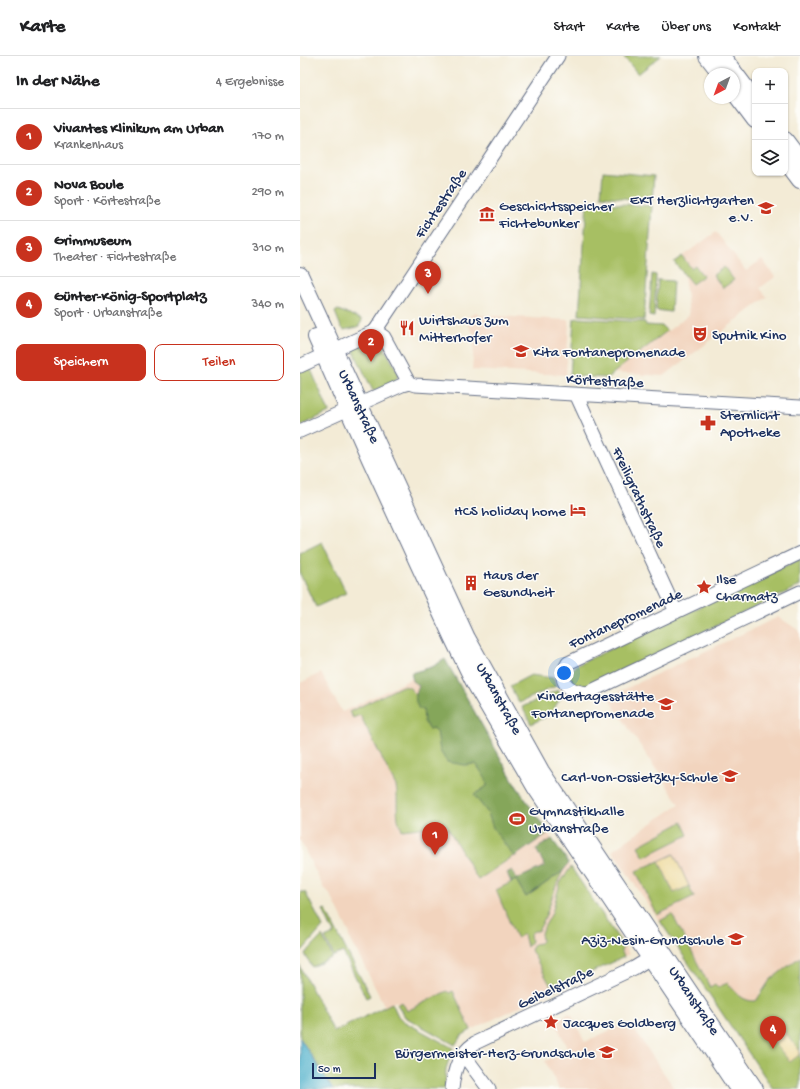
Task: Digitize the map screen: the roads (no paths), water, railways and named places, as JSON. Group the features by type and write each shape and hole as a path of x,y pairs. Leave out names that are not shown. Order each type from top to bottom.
{"main road":[{"path":"707,56 716,68"},
{"path":"722,56 752,96"},
{"path":"740,100 752,116"},
{"path":"788,144 800,160"},
{"path":"788,164 800,180"},
{"name":"Urbanstraße","path":"300,275 329,352 354,407 486,675 541,771 656,954 738,1089"},
{"name":"Urbanstraße","path":"300,301 329,352"},
{"name":"Urbanstraße","path":"656,954 755,1089"}],"street":[{"name":"Fichtestraße","path":"375,331 558,56"},
{"path":"300,366 375,331 384,337 409,383"},
{"name":"Körtestraße","path":"300,431 409,383 415,385 800,407"},
{"name":"Freiligrathstraße","path":"576,394 676,612"},
{"name":"Fontanepromenade","path":"800,553 568,663 565,669 564,679 566,684 574,692 587,693 800,592"},
{"name":"Geibelstraße","path":"463,1054 475,1043 634,968 656,954"},
{"path":"452,1089 454,1071 463,1054 489,1089"}],"water":[{"path":"300,1038 329,1083 333,1089 300,1089"}],"place":[{"name":"EKT Herzlichtgarten e.V.","path":"766,208"},
{"name":"Geschichtsspeicher Fichtebunker","path":"487,214"},
{"name":"Grimmuseum","path":"428,294"},
{"name":"Wirtshaus zum Mitterhofer","path":"407,328"},
{"name":"Sputnik Kino","path":"700,334"},
{"name":"Kita Fontanepromenade","path":"521,351"},
{"name":"Nova Boule","path":"371,362"},
{"name":"Sternlicht Apotheke","path":"708,423"},
{"name":"HCS holiday home","path":"578,510"},
{"name":"Haus der Gesundheit","path":"471,583"},
{"name":"Ilse Charmatz","path":"704,587"},
{"name":"Kindertagesstätte Fontanepromenade","path":"666,704"},
{"name":"Carl-von-Ossietzky-Schule","path":"730,776"},
{"name":"Gymnastikhalle Urbanstraße","path":"517,819"},
{"name":"Vivantes Klinikum am Urban","path":"435,855"},
{"name":"Aziz-Nesin-Grundschule","path":"736,939"},
{"name":"Jacques Goldberg","path":"551,1022"},
{"name":"Günter-König-Sportplatz","path":"773,1049"},
{"name":"Bürgermeister-Herz-Grundschule","path":"607,1052"}]}
